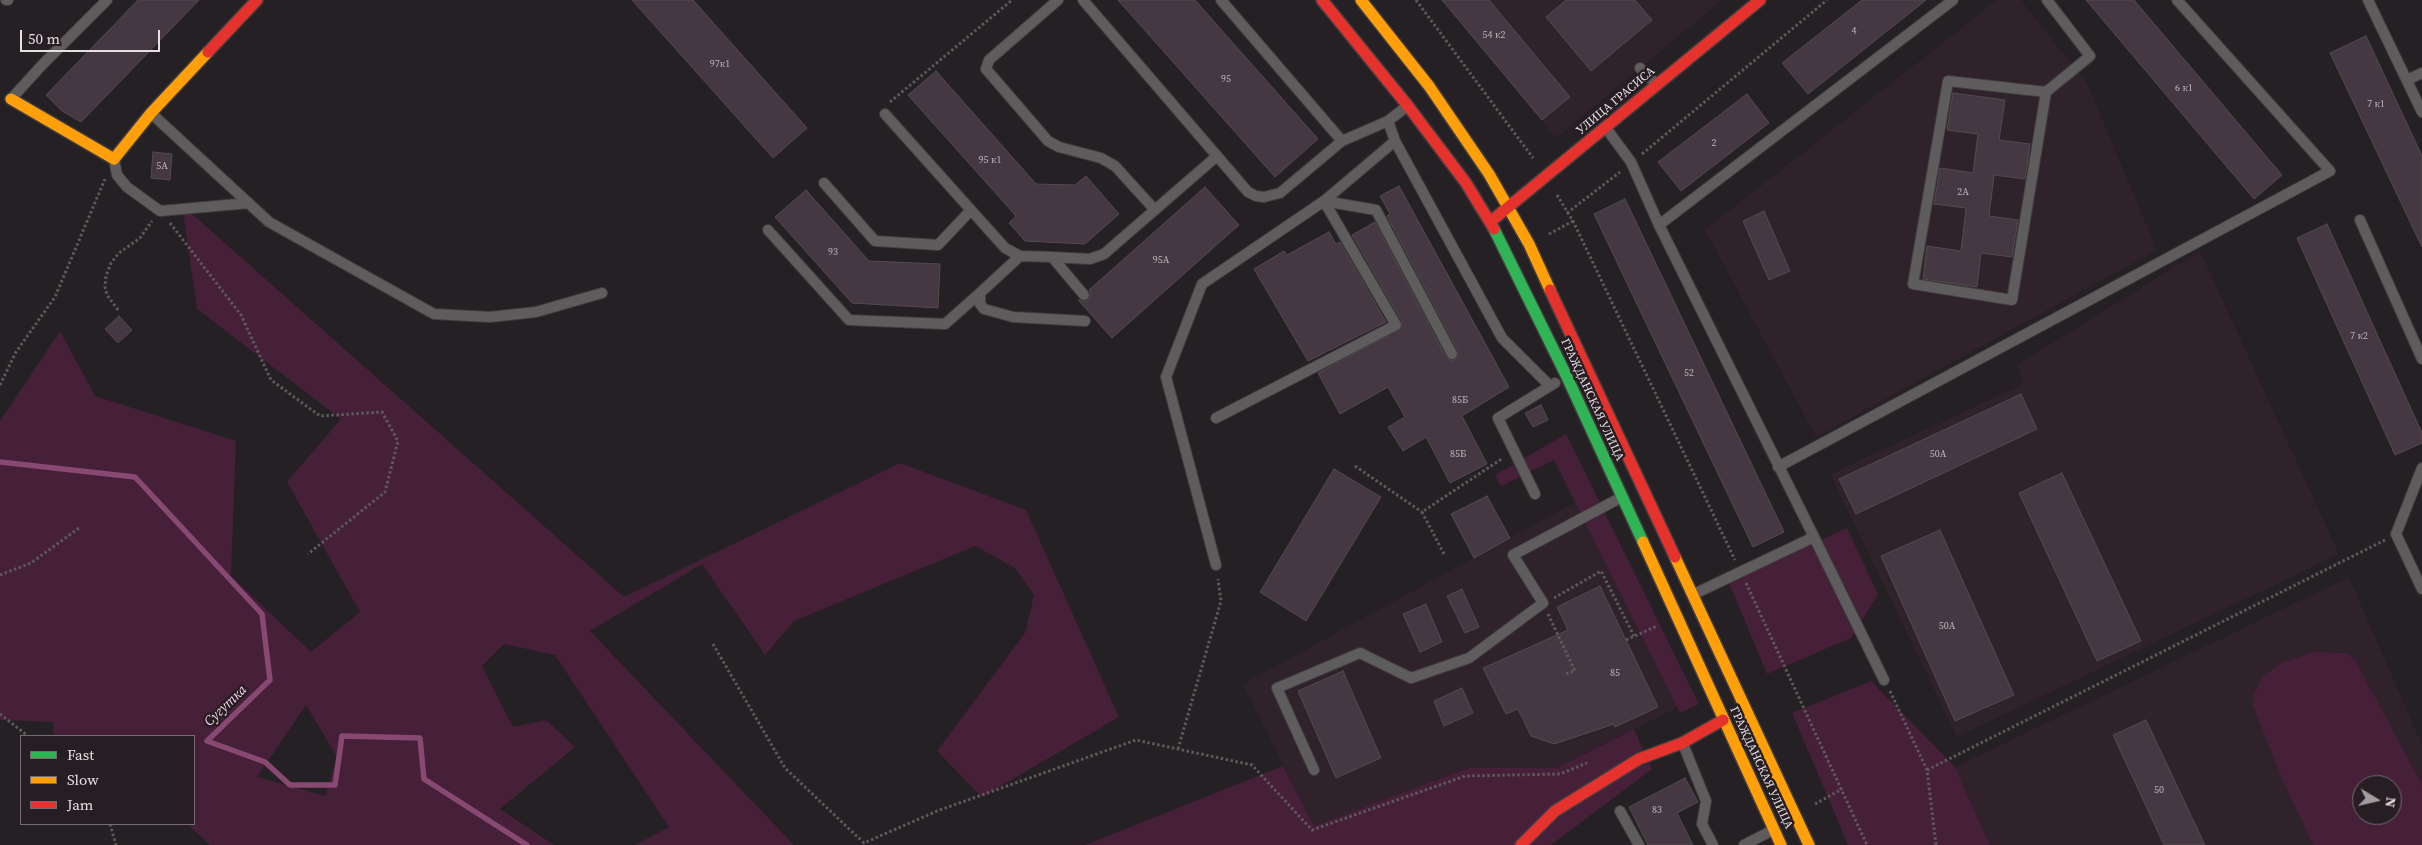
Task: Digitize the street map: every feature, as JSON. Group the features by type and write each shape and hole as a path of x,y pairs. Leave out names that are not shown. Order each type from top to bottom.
{"main road":[{"path":"11,99 114,159 151,113 257,0"},
{"name":"ГРАЖДАНСКАЯ УЛИЦА","path":"1322,0 1408,106 1466,183 1490,222 1567,377 1781,845"},
{"name":"ГРАЖДАНСКАЯ УЛИЦА","path":"1361,0 1429,86 1509,207 1540,269 1691,596 1809,845"},
{"name":"УЛИЦА ГРАСИСА","path":"1490,222 1758,1"},
{"path":"1521,845 1555,811 1639,759 1682,743 1724,720"}],"lane":[{"path":"11,99 42,64 107,0"},
{"path":"1058,0 989,60 986,69 1048,141 1059,147 1101,158 1116,166 1155,210"},
{"path":"1083,0 1248,192 1256,196 1273,196 1280,193 1342,141 1388,121 1408,106"},
{"path":"1221,0 1342,141"},
{"path":"1658,225 1953,0"},
{"path":"2046,92 1948,81 1913,284 2012,300 2046,92 2090,56 2047,0"},
{"path":"1778,467 2330,171 2177,0"},
{"path":"2368,0 2422,112"},
{"path":"1640,68 1657,85"},
{"path":"2408,80 2422,73"},
{"path":"151,113 269,222 434,314 490,317 536,312 602,294"},
{"path":"885,114 1005,248 1020,256 1090,259 1100,257 1217,156"},
{"path":"1388,121 1395,141 1502,338 1550,386"},
{"path":"1606,127 1631,162 1658,225 1884,680"},
{"path":"1216,565 1166,377 1202,284 1324,201 1395,141"},
{"path":"114,159 117,175 126,187 160,211 248,203"},
{"path":"824,183 875,241 938,245 971,210"},
{"path":"1324,201 1376,210 1452,354"},
{"path":"1216,418 1396,325 1324,201"},
{"path":"2360,220 2422,358"},
{"path":"768,230 849,320 944,324 1020,256"},
{"path":"1052,257 1084,295"},
{"path":"980,293 979,300 984,309 1001,315 1085,321"},
{"path":"1535,494 1498,418 1567,377"},
{"path":"2422,468 2396,534 2422,589"},
{"path":"1314,770 1277,688 1360,653 1411,678 1469,658 1543,604 1512,555 1621,498"},
{"path":"1691,596 1814,537"},
{"path":"1682,743 1706,801 1702,824 1714,845"},
{"path":"1620,811 1639,845"},
{"path":"1744,845 1774,829"}],"path":[{"path":"885,114 886,106 949,55 1012,0"},
{"path":"1416,0 1547,176 1567,213 1573,220 1867,845"},
{"path":"1567,213 1827,0"},
{"path":"0,385 16,352 55,296 70,256 114,159"},
{"path":"118,310 107,295 104,286 111,263 119,253 140,238 160,211 241,315 271,380 320,416 382,412 398,441 385,492 308,554"},
{"path":"1422,512 1514,451"},
{"path":"1355,466 1422,512 1444,554"},
{"path":"0,575 31,563 78,528"},
{"path":"1927,770 2396,534"},
{"path":"1178,749 1221,600 1216,565"},
{"path":"1565,674 1575,671 1543,604 1601,572 1634,636"},
{"path":"1626,640 1665,622"},
{"path":"712,644 785,768 863,844 901,827"},
{"path":"1884,680 1927,770 1936,845"},
{"path":"0,714 27,735"},
{"path":"1818,812 1814,803 1842,789"},
{"path":"110,825 116,845"}],"shaded area":[{"path":"1442,0 1722,0 1556,138"},
{"path":"1997,0 2021,0 2087,83 2157,250 1816,437 1705,230"},
{"path":"182,205 624,597 900,463 1026,510 1119,717 982,797 937,751 1025,633 1034,595 1015,568 975,546 794,621 765,655 702,564 590,631 794,845 635,845 669,827 555,655 504,644 482,666 513,727 546,720 575,747 500,809 554,845 210,845 188,825 195,825 195,735 54,735 53,722 0,720 0,421 60,331 95,396 236,441 231,576 311,652 360,612 287,482 341,419 197,309","holes":["306,705 337,757 325,796 257,777"]},
{"path":"2200,251 2339,554 1957,737 1830,474 2023,384 2017,365"},
{"path":"1566,434 1699,704 1680,713 1554,460 1501,486 1495,475"},
{"path":"1585,497 1686,703 1557,768 1468,768 1314,826 1243,684"},
{"path":"1847,528 1878,594 1851,638 1767,674 1729,583"},
{"path":"2349,577 2422,745 2422,845 1990,845 1955,767"},
{"path":"2314,652 2345,653 2355,660 2422,785 2422,845 2313,845 2282,779 2253,706 2254,693 2263,677 2281,663"},
{"path":"1871,681 1955,767 1990,845 1848,845 1792,713"},
{"path":"1634,729 1652,769 1551,845 1085,845 1283,766 1314,826 1468,768 1557,768"}],"building":[{"path":"138,0 199,0 81,122 62,111 46,95"},
{"path":"632,0 693,0 807,128 773,158"},
{"path":"1118,0 1195,0 1318,139 1275,177"},
{"path":"1442,0 1489,0 1570,97 1542,120"},
{"path":"1566,0 1635,0 1652,20 1591,71 1546,17"},
{"path":"1862,0 1926,0 1808,94 1782,63"},
{"path":"2086,0 2134,0 2282,175 2254,199"},
{"path":"2366,36 2422,156 2422,247 2330,53"},
{"path":"936,71 1036,184 1075,185 1086,176 1119,214 1085,244 1025,241 1009,223 1016,216 908,95"},
{"path":"1953,93 2005,100 1999,140 2030,144 2025,179 1994,175 1989,216 2018,220 2012,257 1981,253 1977,287 1923,279 1927,246 1961,251 1966,208 1934,204 1940,168 1973,173 1978,134 1947,130"},
{"path":"1747,94 1769,123 1681,191 1658,162"},
{"path":"153,152 172,154 170,180 151,178"},
{"path":"1399,186 1509,387 1462,416 1487,464 1450,483 1426,437 1403,451 1388,427 1405,417 1388,387 1340,414 1318,373 1402,328 1402,322 1352,235 1375,222 1446,357 1452,361 1458,357 1458,351 1387,216 1390,214 1380,196"},
{"path":"1205,187 1239,225 1112,338 1078,300 1085,302 1089,300 1091,294 1089,290"},
{"path":"806,190 869,261 940,264 938,308 852,303 775,217"},
{"path":"1625,199 1784,532 1753,547 1594,214"},
{"path":"1764,211 1790,271 1769,280 1743,221"},
{"path":"2327,224 2422,433 2422,443 2395,455 2297,238"},
{"path":"1329,232 1336,244 1340,242 1386,322 1308,361 1254,269 1284,251 1287,255"},
{"path":"119,316 132,330 118,343 105,329"},
{"path":"2021,394 2037,429 1856,514 1839,479"},
{"path":"1541,405 1548,420 1533,427 1525,413"},
{"path":"1334,469 1381,497 1306,621 1260,592"},
{"path":"2062,473 2141,641 2097,661 2019,493"},
{"path":"1487,496 1510,538 1474,558 1451,514"},
{"path":"1940,530 2014,695 1955,721 1881,556"},
{"path":"1600,586 1658,707 1615,727 1614,724 1554,744 1531,736 1518,709 1506,714 1483,668 1568,630 1557,607"},
{"path":"1462,589 1479,627 1465,633 1447,596"},
{"path":"1426,604 1442,642 1420,652 1403,614"},
{"path":"1343,671 1381,758 1336,778 1298,691"},
{"path":"1462,688 1473,713 1444,726 1434,701"},
{"path":"2146,720 2205,845 2164,845 2113,735"},
{"path":"1685,778 1698,802 1677,813 1693,845 1648,845 1629,807"}],"waterway":[{"name":"Сугутка","path":"0,462 135,477 262,614 270,680 207,741 265,762 290,785 335,785 342,736 420,738 424,779 527,845"}],"traffic: fast":[{"path":"1494,229 1567,377 1643,542"}],"traffic: slow":[{"path":"1361,0 1429,86 1489,174 1529,244 1550,290"},
{"path":"11,99 114,159 151,113 208,52"},
{"path":"1643,542 1781,845"},
{"path":"1675,557 1809,845"}],"traffic: jam":[{"path":"208,52 257,0"},
{"path":"1322,0 1408,106 1466,183 1494,229"},
{"path":"1495,218 1760,0"},
{"path":"1550,290 1675,557"},
{"path":"1521,845 1555,811 1639,759 1682,743 1723,720"}]}
